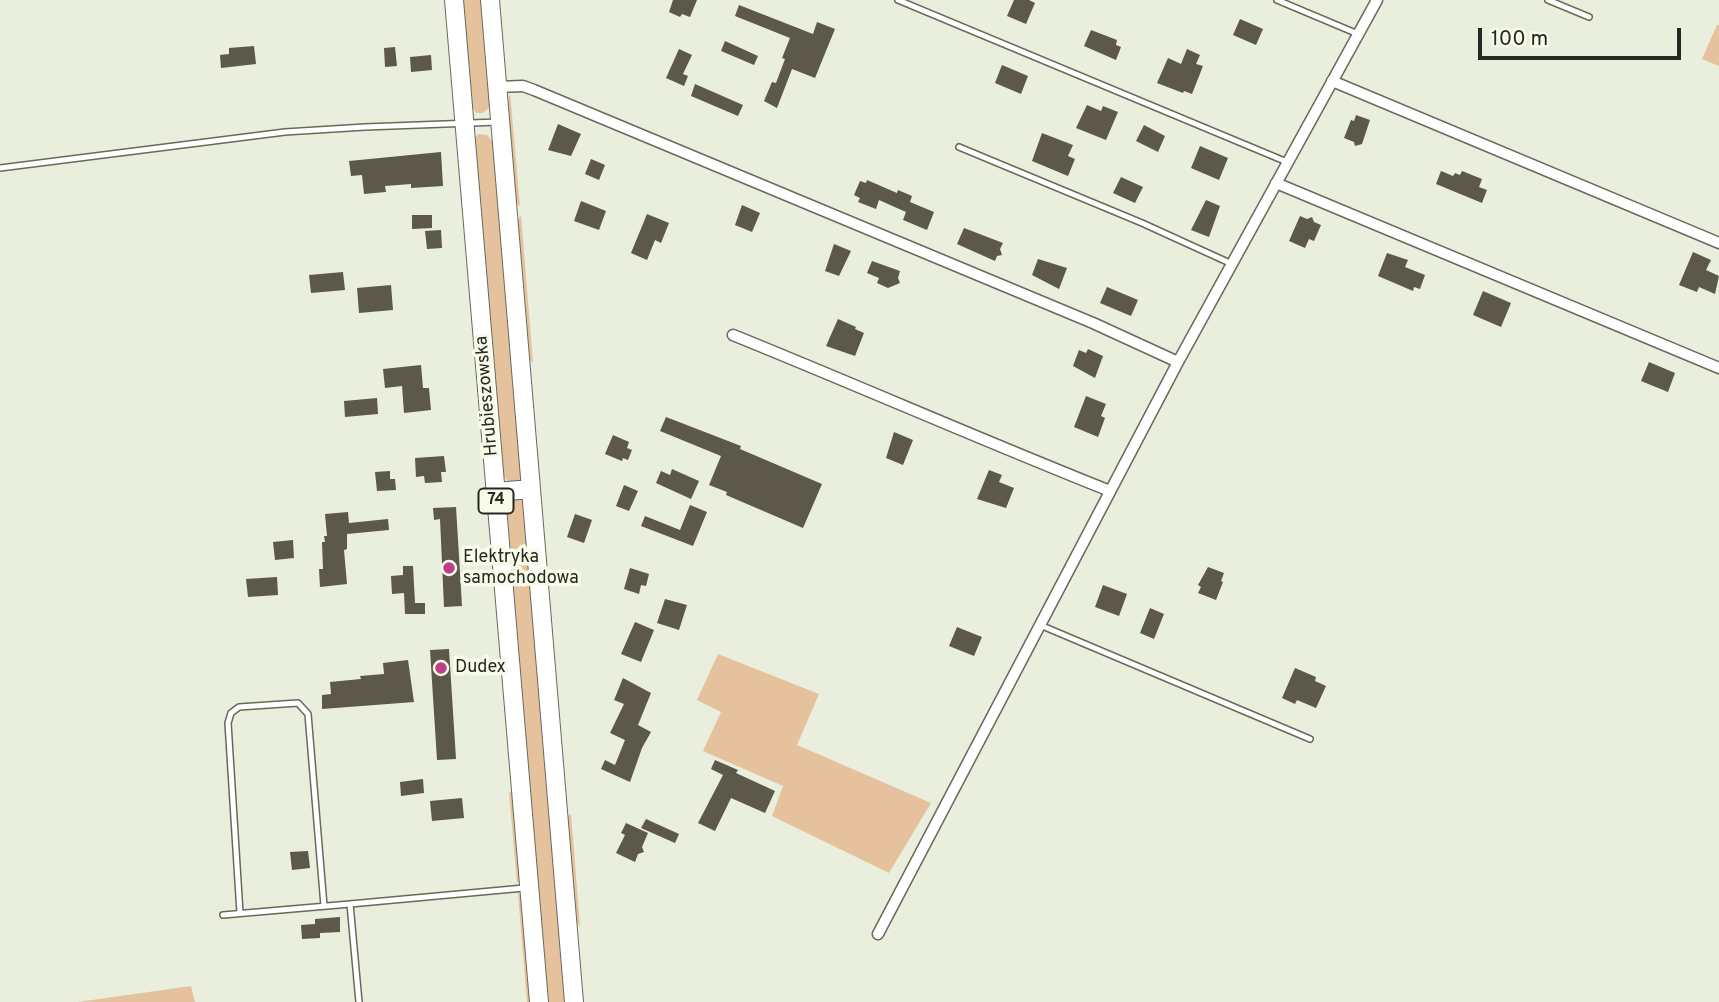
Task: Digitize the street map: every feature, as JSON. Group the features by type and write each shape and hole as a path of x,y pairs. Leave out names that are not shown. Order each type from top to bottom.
{"main road":[{"name":"Hrubieszowska","path":"454,0 539,1002"},
{"name":"Hrubieszowska","path":"490,0 574,1002"},
{"path":"496,492 531,489"}],"street":[{"path":"878,934 1178,362 1377,0"},
{"path":"1332,81 1719,243"},
{"path":"497,87 523,86 534,90 1093,323 1178,362"},
{"path":"1276,183 1719,368"},
{"path":"733,335 1110,491"}],"lane":[{"path":"898,0 1287,162"},
{"path":"1277,0 1358,34"},
{"path":"1548,0 1589,17"},
{"path":"0,167 285,132 500,122"},
{"path":"959,147 1142,223 1232,264"},
{"path":"1040,625 1310,739"},
{"path":"240,913 228,723 231,713 239,707 298,703 308,714 324,906"},
{"path":"223,915 529,887"},
{"path":"350,904 359,1002"}],"shaded area":[{"path":"463,0 483,0 492,105 483,113 476,113 473,108"},
{"path":"1719,25 1719,66 1702,59"},
{"path":"510,93 520,206 516,202 508,100"},
{"path":"478,134 487,135 493,142 522,481 516,484 508,481 503,472 475,138"},
{"path":"521,215 533,363 530,360 518,220"},
{"path":"513,498 522,499 525,503 568,1002 548,1002 507,508"},
{"path":"718,654 819,694 797,745 931,803 889,873 772,816 783,786 703,751 721,712 697,700"},
{"path":"509,792 515,794 522,878 517,883"},
{"path":"571,814 580,926 577,922 568,816"},
{"path":"518,893 523,896 532,1002 527,1002"},
{"path":"191,986 195,1002 78,1002"}],"building":[{"path":"673,0 697,0 690,17 682,14 680,17 669,12"},
{"path":"1014,0 1029,0 1035,3 1026,24 1007,16"},
{"path":"739,5 813,34 817,22 835,29 815,78 792,69 777,108 764,101 772,82 776,83 790,38 735,16"},
{"path":"1240,19 1263,29 1256,45 1233,35"},
{"path":"1091,30 1117,40 1116,45 1121,47 1116,60 1084,46"},
{"path":"725,41 758,56 754,65 721,51"},
{"path":"254,46 256,64 221,68 220,55 229,54 229,48"},
{"path":"395,47 397,66 385,67 384,48"},
{"path":"679,49 692,55 683,74 688,76 684,86 666,78"},
{"path":"1187,49 1200,55 1196,64 1203,66 1192,94 1157,83 1168,58 1181,64"},
{"path":"431,55 432,70 411,72 410,57"},
{"path":"1002,65 1028,76 1021,94 995,83"},
{"path":"695,84 743,105 738,116 691,96"},
{"path":"1087,105 1101,111 1103,106 1118,112 1106,140 1076,128"},
{"path":"1356,115 1370,120 1362,144 1355,146 1354,142 1344,138 1351,120 1354,121"},
{"path":"558,124 581,134 571,156 548,150"},
{"path":"1144,125 1165,136 1158,152 1136,141"},
{"path":"1042,133 1073,145 1068,156 1075,159 1068,176 1032,161"},
{"path":"1200,146 1228,158 1219,180 1191,168"},
{"path":"441,152 443,186 385,186 386,192 364,194 362,175 351,176 349,161"},
{"path":"591,159 605,165 599,180 585,174"},
{"path":"1441,171 1453,176 1455,173 1460,175 1462,171 1482,179 1479,187 1487,190 1482,203 1436,184"},
{"path":"1121,177 1143,187 1135,203 1113,193"},
{"path":"867,180 897,193 898,190 912,196 910,202 934,212 927,230 903,220 906,212 879,200 876,209 858,202 860,198 854,195 860,181 866,183"},
{"path":"1206,200 1220,206 1209,237 1191,230"},
{"path":"581,201 606,211 599,230 574,221"},
{"path":"742,205 760,213 752,232 735,225"},
{"path":"647,214 669,223 661,243 655,240 647,260 631,253"},
{"path":"412,215 432,215 432,228 412,229"},
{"path":"1300,216 1307,219 1312,217 1314,222 1321,225 1314,241 1309,239 1305,248 1289,241"},
{"path":"964,228 1003,243 1000,249 1002,255 997,256 995,261 957,244"},
{"path":"441,230 442,248 427,249 425,231"},
{"path":"834,244 851,251 839,276 825,271"},
{"path":"1693,252 1711,260 1706,270 1719,276 1715,294 1699,287 1697,292 1679,285"},
{"path":"1387,253 1408,260 1405,267 1425,275 1420,289 1414,287 1413,291 1378,276"},
{"path":"1038,259 1067,268 1059,289 1032,275"},
{"path":"872,261 900,271 900,283 888,288 877,283 879,278 867,273"},
{"path":"343,272 345,290 311,293 309,275"},
{"path":"391,285 393,310 359,313 357,288"},
{"path":"1107,287 1138,300 1131,316 1100,303"},
{"path":"1483,291 1511,303 1501,327 1473,315"},
{"path":"838,319 864,333 855,356 826,346"},
{"path":"1088,349 1103,356 1095,378 1073,366 1079,350 1086,353"},
{"path":"1649,362 1675,373 1668,392 1641,381"},
{"path":"421,365 423,388 429,388 431,410 404,413 402,386 385,388 383,369"},
{"path":"1086,396 1106,404 1101,416 1105,418 1098,437 1074,427"},
{"path":"377,398 378,414 345,417 344,401"},
{"path":"666,417 741,446 740,449 822,484 803,528 709,485 721,456 660,431"},
{"path":"894,432 913,440 903,465 886,458"},
{"path":"613,435 629,442 627,448 632,450 628,460 623,458 622,461 605,454"},
{"path":"444,456 446,472 441,472 442,482 425,483 424,476 416,477 415,458"},
{"path":"672,469 699,481 691,499 656,483 661,471 670,475"},
{"path":"989,470 1002,475 999,482 1014,488 1006,508 977,499"},
{"path":"390,471 390,479 395,479 396,490 377,491 375,472"},
{"path":"624,485 638,491 629,511 616,506"},
{"path":"690,505 707,512 693,546 641,526 645,516 680,530"},
{"path":"456,507 462,606 444,607 440,519 434,520 433,508"},
{"path":"348,512 349,523 388,519 389,530 347,534 347,549 344,550 347,584 320,587 319,569 323,569 322,542 325,542 324,536 327,536 325,514"},
{"path":"575,514 592,520 584,543 567,537"},
{"path":"293,540 294,558 275,560 273,542"},
{"path":"403,566 413,566 415,603 425,603 425,614 405,614 404,593 392,594 391,576 403,575"},
{"path":"1208,567 1224,573 1216,600 1198,593 1201,587 1198,585"},
{"path":"630,568 649,574 646,586 641,585 639,594 624,589"},
{"path":"277,577 278,595 248,597 246,579"},
{"path":"1103,585 1127,594 1119,616 1095,607"},
{"path":"665,599 687,605 679,630 657,623"},
{"path":"1150,608 1164,614 1154,639 1140,633"},
{"path":"635,622 654,630 641,662 621,654"},
{"path":"957,627 982,637 974,656 949,646"},
{"path":"449,649 456,759 437,760 430,650"},
{"path":"408,660 414,702 322,709 322,695 331,694 330,682 384,674 383,663"},
{"path":"1295,668 1316,677 1315,681 1326,686 1316,708 1297,700 1295,704 1282,698"},
{"path":"623,678 651,693 638,725 651,732 642,748 630,782 601,769 605,760 615,765 625,740 610,733 624,704 614,700"},
{"path":"715,760 775,791 765,813 731,798 715,831 698,823 723,775 711,769"},
{"path":"423,779 424,793 401,796 400,782"},
{"path":"462,798 464,818 432,821 430,801"},
{"path":"646,819 679,834 675,843 641,828"},
{"path":"626,823 648,833 642,847 644,852 638,854 635,862 616,853 625,835 621,833"},
{"path":"308,851 310,868 292,870 290,852"},
{"path":"340,917 340,932 320,933 320,938 302,939 301,925 315,924 315,919"}],"place":[{"name":"Elektryka samochodowa","path":"449,568"},
{"name":"Dudex","path":"441,668"}]}
